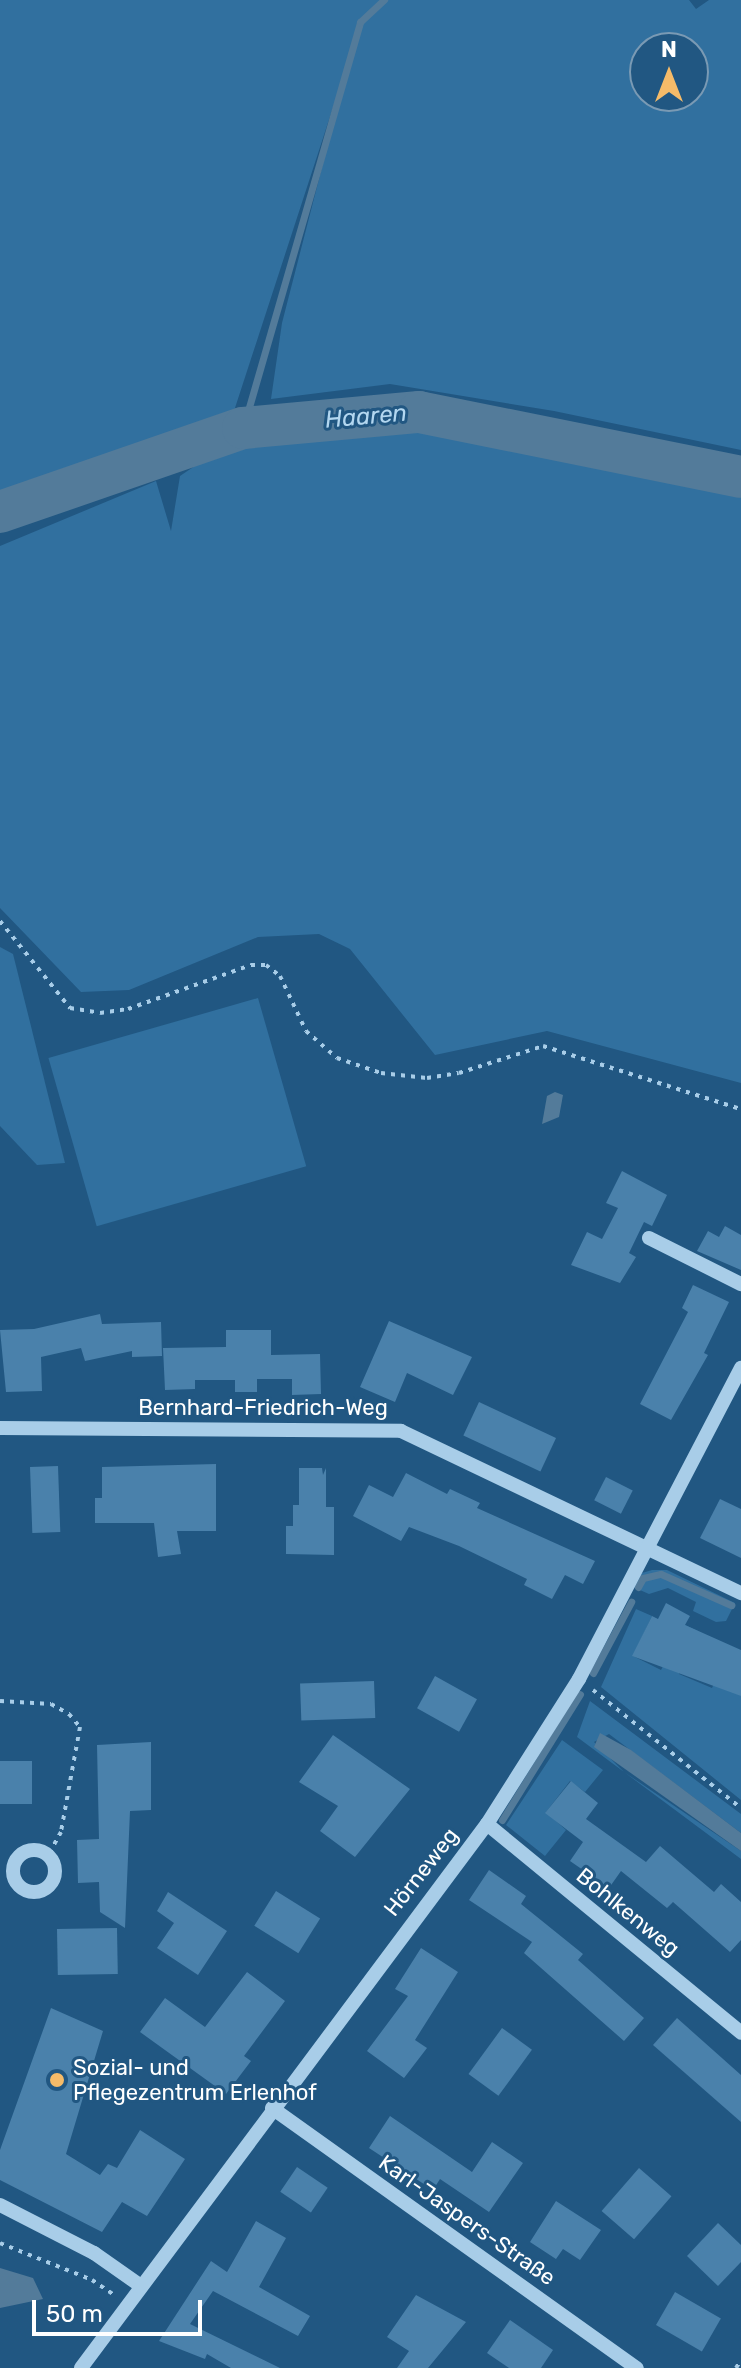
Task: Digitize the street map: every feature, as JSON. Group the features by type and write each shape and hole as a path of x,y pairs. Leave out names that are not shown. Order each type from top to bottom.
{"street":[{"path":"649,1238 741,1284"},
{"name":"Hörneweg","path":"81,2368 272,2108 487,1824 579,1679 643,1548 741,1368"},
{"name":"Bernhard-Friedrich-Weg","path":"0,1428 401,1431 741,1593"},
{"name":"Bohlkenweg","path":"487,1824 741,2033"},
{"path":"34,1850 48,1855 55,1875 48,1888 27,1891 7,1879 22,1854 34,1850"},
{"name":"Karl-Jaspers-Straße","path":"272,2108 637,2368"},
{"path":"0,2205 94,2253 141,2286"}],"path":[{"path":"0,921 70,1008 100,1013 128,1009 251,965 266,965 280,976 306,1031 337,1058 381,1073 427,1078 459,1073 543,1046 741,1109"},
{"path":"579,1679 741,1808"},
{"path":"0,1701 51,1704 64,1709 80,1727 61,1832 48,1855"},
{"path":"0,2243 92,2280 127,2305"},
{"path":"736,2368 741,2360"}],"shaded area":[{"path":"0,0 689,0 696,9 709,0 741,0 741,450 554,411 390,384 271,399 282,323 354,43 234,411 0,498"},
{"path":"350,429 435,433 571,453 741,490 741,1083 547,1031 435,1055 350,949 319,934 258,937 129,990 81,992 0,908 0,546 156,481 171,531 180,476 217,451"},
{"path":"0,947 13,954 65,1163 37,1165 0,1126"},
{"path":"258,998 306,1166 97,1226 48,1058"},
{"path":"555,1092 563,1095 559,1117 542,1124 547,1096"},
{"path":"667,1570 735,1603 726,1621 716,1622 693,1611 696,1602 668,1588 649,1594 633,1587 642,1573"},
{"path":"636,1609 652,1616 633,1656 661,1670 685,1625 698,1631 679,1674 712,1688 729,1650 741,1696 741,1800 601,1687"},
{"path":"590,1701 741,1814 741,1833 609,1734 594,1742 624,1772 577,1737"},
{"path":"600,1733 631,1750 741,1833 741,1851 594,1747"},
{"path":"562,1740 603,1770 585,1792 570,1781 546,1812 566,1830 545,1856 506,1825"},
{"path":"625,1772 741,1851 741,1859"},
{"path":"0,2268 33,2278 43,2299 0,2308"}],"building":[{"path":"622,1171 667,1195 652,1226 644,1222 629,1253 636,1257 620,1283 571,1265 587,1232 602,1239 618,1208 606,1203"},
{"path":"725,1226 741,1235 741,1270 697,1251 708,1231 719,1237"},
{"path":"693,1285 729,1302 704,1353 708,1355 671,1420 640,1404 688,1312 682,1308"},
{"path":"100,1314 102,1324 161,1322 162,1356 132,1357 132,1351 85,1361 81,1348 41,1357 42,1391 6,1392 0,1330 34,1329"},
{"path":"389,1321 472,1357 453,1395 407,1373 395,1402 360,1387"},
{"path":"226,1330 271,1330 271,1355 320,1354 321,1394 292,1395 292,1379 257,1379 257,1392 235,1392 235,1380 195,1380 195,1389 165,1390 163,1348 226,1347"},
{"path":"479,1402 556,1438 540,1471 463,1436"},
{"path":"216,1464 216,1531 177,1531 181,1554 158,1557 154,1523 95,1523 95,1498 102,1498 102,1467"},
{"path":"58,1466 60,1532 32,1533 30,1467"},
{"path":"299,1468 322,1468 323,1475 326,1468 326,1507 334,1507 334,1555 286,1554 286,1526 293,1526 293,1505 299,1505"},
{"path":"406,1473 447,1494 450,1489 480,1503 477,1508 595,1561 583,1584 565,1575 552,1599 524,1585 527,1579 459,1546 409,1527 401,1541 353,1516 369,1485 393,1497"},
{"path":"606,1477 633,1491 621,1514 594,1500"},
{"path":"720,1499 741,1509 741,1558 700,1538"},
{"path":"666,1603 690,1616 685,1625 741,1650 741,1696 632,1656 652,1616 658,1619"},
{"path":"435,1676 477,1699 459,1732 417,1708"},
{"path":"374,1681 375,1718 301,1721 300,1684"},
{"path":"333,1735 410,1789 355,1857 320,1831 338,1806 299,1782"},
{"path":"151,1742 151,1810 130,1811 125,1928 100,1912 99,1882 78,1883 77,1840 99,1839 97,1745"},
{"path":"0,1761 32,1761 32,1804 0,1804"},
{"path":"571,1781 598,1803 586,1819 646,1862 660,1846 714,1892 721,1884 741,1902 741,1940 730,1952 673,1902 667,1908 621,1871 609,1888 570,1861 583,1842 545,1813"},
{"path":"489,1870 526,1896 521,1904 583,1954 578,1960 644,2018 624,2041 524,1953 532,1942 469,1900"},
{"path":"276,1891 320,1919 298,1953 254,1926"},
{"path":"168,1892 227,1931 198,1975 157,1948 174,1923 157,1911"},
{"path":"117,1928 118,1974 58,1975 57,1929"},
{"path":"421,1948 458,1972 415,2040 427,2048 404,2078 367,2051 408,1996 395,1989"},
{"path":"247,1972 285,2001 244,2056 251,2061 226,2094 140,2032 165,1998 205,2027"},
{"name":"Sozial- und Pflegezentrum Erlenhof","path":"51,2008 103,2031 66,2154 100,2175 108,2164 117,2168 140,2130 185,2159 147,2216 122,2202 102,2232 0,2180 0,2150"},
{"path":"677,2018 741,2075 741,2122 653,2045"},
{"path":"502,2028 532,2050 498,2096 468,2074"},
{"path":"390,2116 472,2172 492,2142 523,2163 489,2212 440,2179 433,2190 369,2148"},
{"path":"297,2167 328,2188 311,2213 280,2192"},
{"path":"639,2168 671,2196 634,2239 602,2211"},
{"path":"556,2201 601,2230 580,2260 563,2249 556,2259 530,2242"},
{"path":"256,2221 286,2238 259,2287 310,2316 298,2336 213,2291 190,2324 280,2368 231,2368 207,2354 205,2359 159,2341 211,2261 227,2272"},
{"path":"718,2223 741,2245 741,2262 718,2286 687,2256"},
{"path":"675,2292 721,2318 702,2351 656,2325"},
{"path":"416,2295 466,2322 428,2368 397,2368 409,2351 387,2337"},
{"path":"510,2320 553,2350 541,2368 509,2368 487,2353"}],"waterway":[{"path":"243,428 360,22 384,0"},
{"name":"Haaren","path":"0,512 243,428 419,412 741,477"},
{"path":"638,1587 643,1578 661,1574 731,1605"},
{"path":"593,1673 631,1602"},
{"path":"502,1820 580,1694"}],"place":[{"name":"Sozial- und Pflegezentrum Erlenhof","path":"57,2080"}]}
